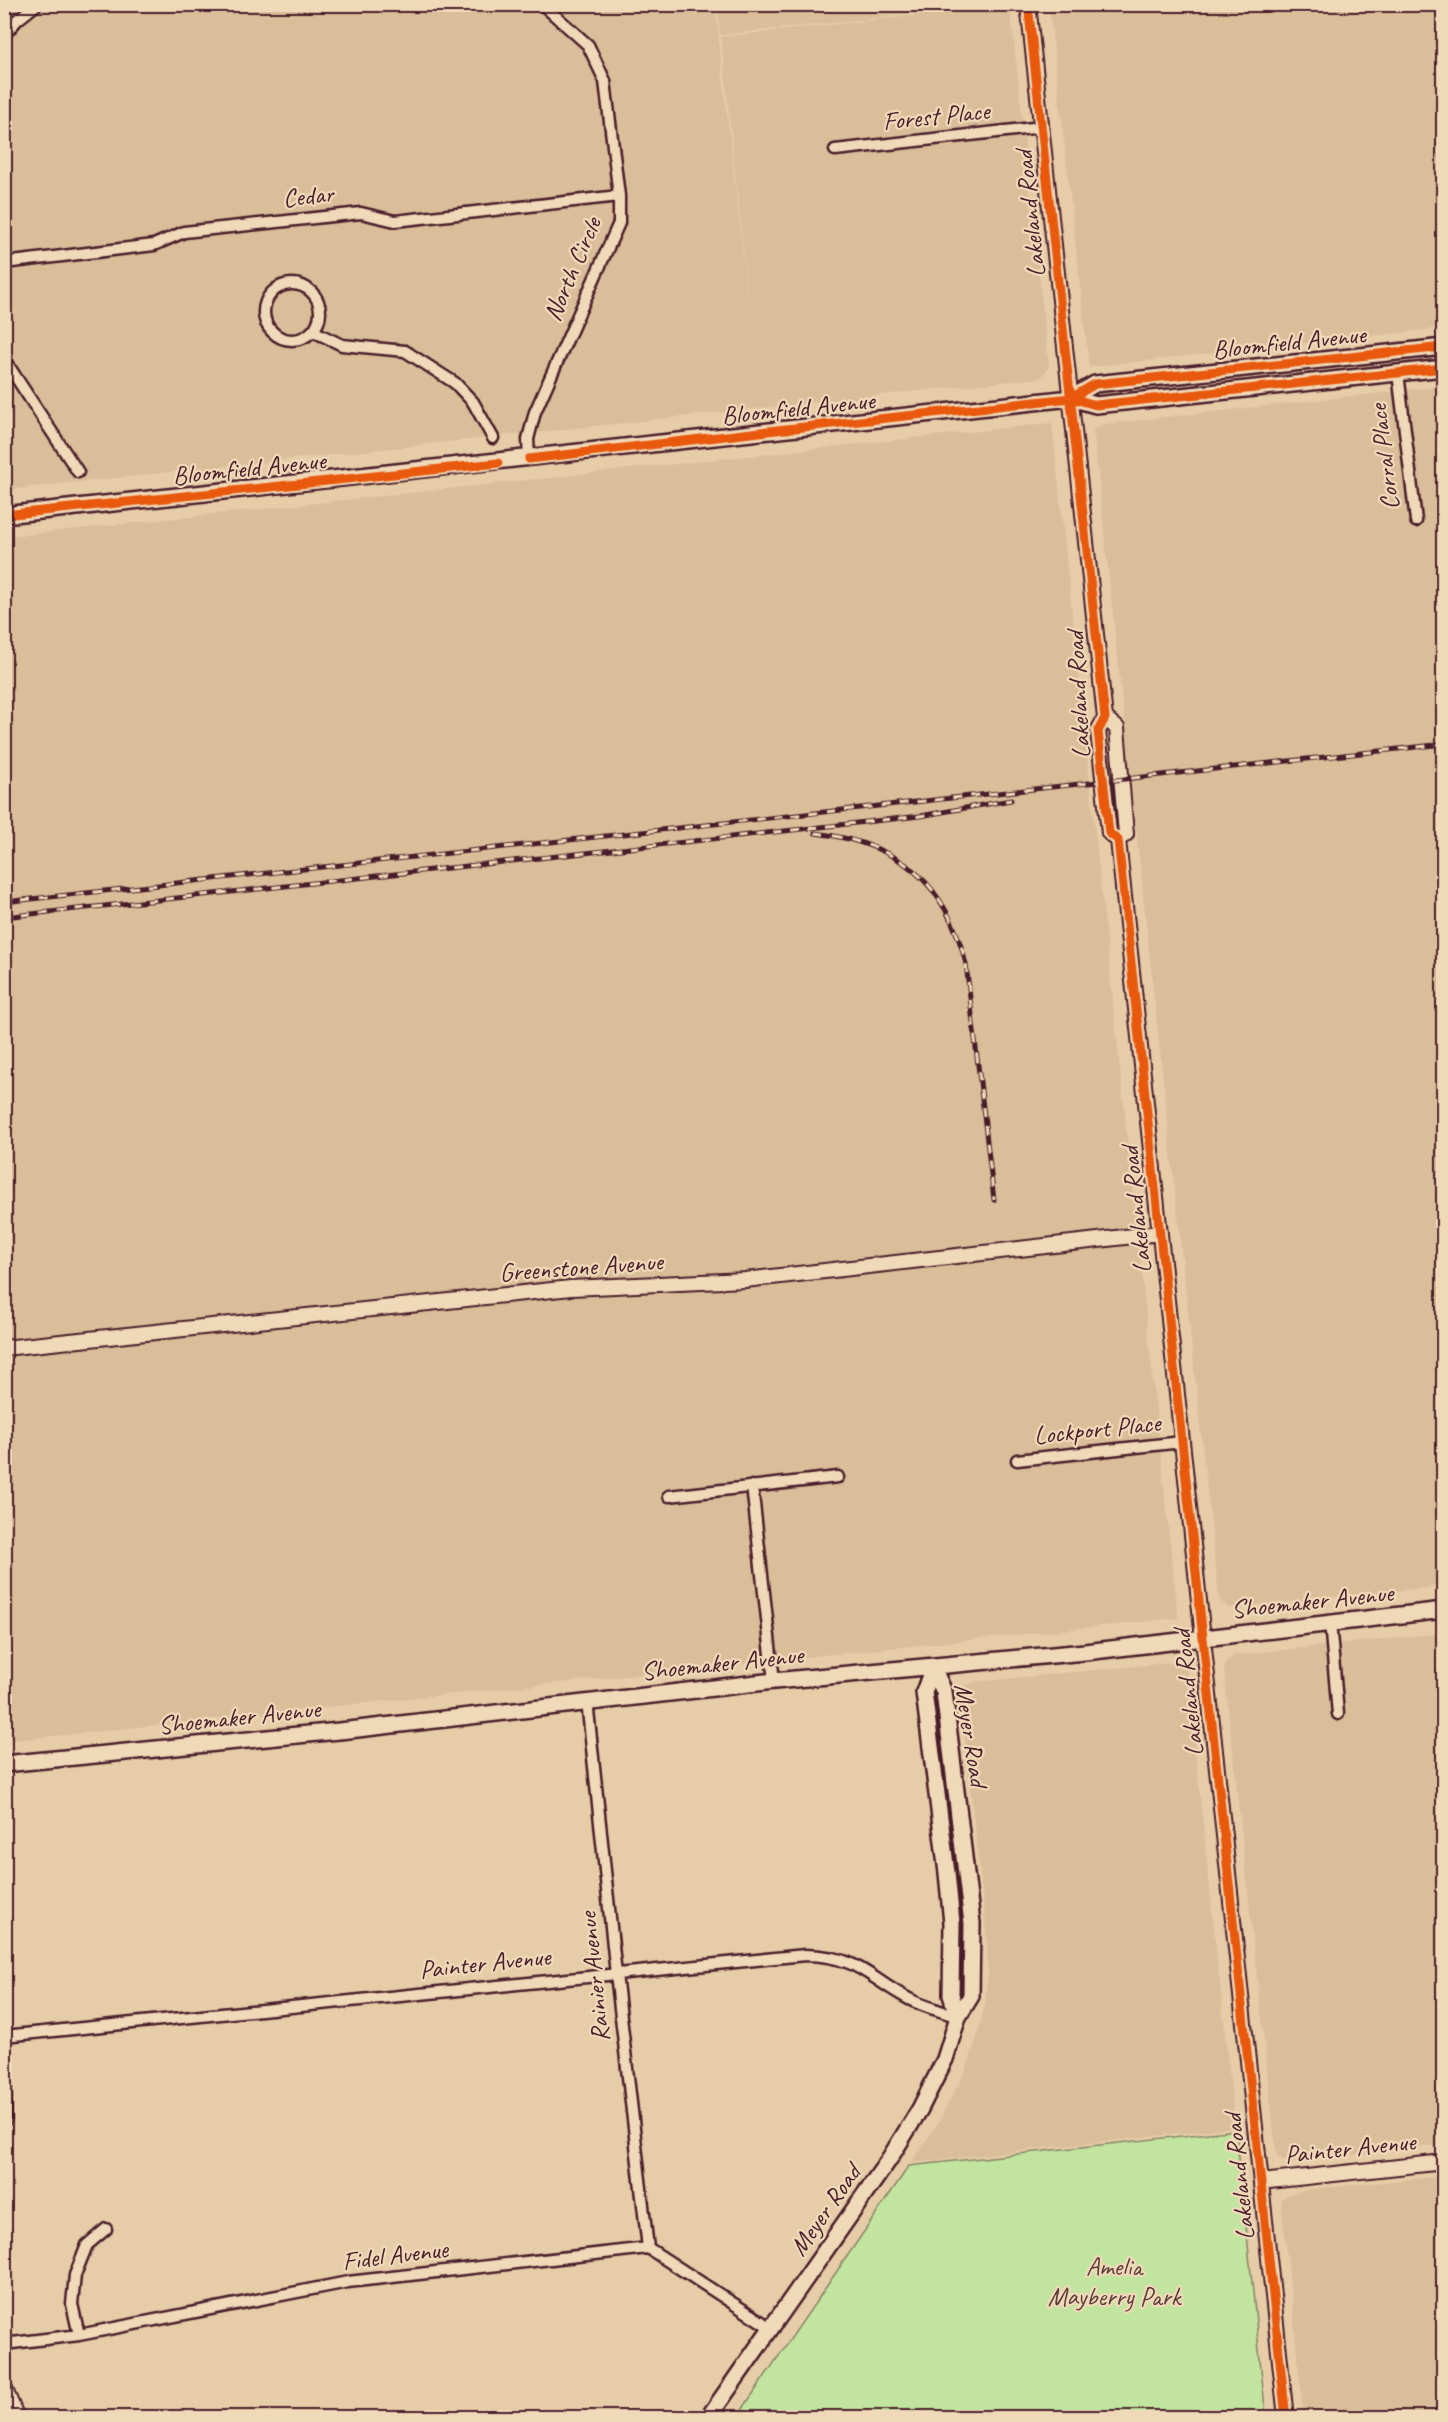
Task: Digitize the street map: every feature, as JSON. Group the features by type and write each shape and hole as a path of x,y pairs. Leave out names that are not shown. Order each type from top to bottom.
{"main road":[{"name":"Bloomfield Avenue","path":"1071,398 1095,384 1443,347"},
{"name":"Corral Place","path":"1396,352 1398,373"},
{"name":"Bloomfield Avenue","path":"4,515 1071,398 1096,405 1443,368"},
{"name":"Shoemaker Avenue","path":"4,1764 349,1730 587,1701 1443,1610"},
{"name":"Meyer Road","path":"708,2418 888,2161 920,2109 945,2060 958,2017 971,1996 972,1923 967,1872 944,1692 933,1666"},
{"name":"Meyer Road","path":"933,1666 924,1692 952,1923 951,1995 958,2017"},
{"path":"947,1873 967,1872"}],"street":[{"path":"4,35 17,20 37,4"},
{"name":"North Circle","path":"529,459 528,439 535,412 619,223 619,196 605,81 588,45 542,4"},
{"name":"Lakeland Road","path":"1028,4 1105,718 1117,728 1126,834 1118,840 1286,2418"},
{"name":"Forest Place","path":"835,150 1042,127"},
{"name":"Cedar","path":"4,263 154,245 184,232 361,213 395,221 619,196"},
{"path":"288,285 304,287 312,292 320,307 320,316 313,331 296,341 277,337 270,330 264,312 271,294 278,288 288,285"},
{"path":"313,331 342,345 405,351 455,383 473,402 493,438"},
{"path":"4,359 78,472"},
{"name":"Corral Place","path":"1398,373 1416,521"},
{"name":"Greenstone Avenue","path":"4,1348 571,1288 746,1280 1160,1233"},
{"name":"Lockport Place","path":"1017,1460 1182,1442"},
{"path":"669,1496 838,1477"},
{"path":"752,1486 774,1681"},
{"path":"1330,1622 1338,1714"},
{"name":"Rainier Avenue","path":"587,1701 648,2248"},
{"name":"Painter Avenue","path":"4,2036 748,1959 819,1955 848,1961 862,1967 910,2000 958,2017"},
{"path":"4,2079 4,2120"},
{"name":"Painter Avenue","path":"1261,2182 1443,2162"},
{"path":"79,2335 72,2304 75,2276 87,2245 106,2229"},
{"path":"648,2248 771,2328"},
{"name":"Fidel Avenue","path":"4,2344 79,2335 348,2282 648,2248"},
{"path":"4,2387 17,2418"}],"shaded area":[{"path":"717,4 996,5 720,35"},
{"path":"4,5 715,5 751,327 721,37 1010,5 1049,368 1040,378 5,490"},
{"path":"1049,5 1443,5 1443,328 1089,367"},
{"path":"1443,386 1443,1586 1229,1608 1219,1600 1093,429 1104,424"},
{"path":"1052,423 1178,1618 5,1741 4,537"},
{"path":"1443,1633 1443,2145 1288,2162 1277,2157 1275,2143 1224,1670 1227,1661 1235,1655"},
{"path":"1176,1662 1182,1664 1187,1671 1235,2127 911,2163 938,2123 965,2072 985,2005 988,1973 987,1937 960,1697 963,1687 974,1682"},
{"path":"1443,2176 1443,2417 1304,2417 1281,2200 1285,2196 1304,2190"}],"green space":[{"name":"Amelia Mayberry Park","path":"1236,2130 1266,2417 737,2417 909,2166"}],"railway":[{"path":"4,902 1444,744"},
{"path":"4,917 920,816 1011,800"},
{"path":"815,833 871,846 894,857 914,871 946,910 966,964 994,1200"}],"cycle path":[{"path":"1028,4 1105,718 1098,731 1109,833 1118,840 1286,2418"},
{"path":"1071,398 1095,384 1444,347"},
{"path":"529,459 1071,398 1096,405 1444,368"},
{"path":"4,515 498,463"}]}
